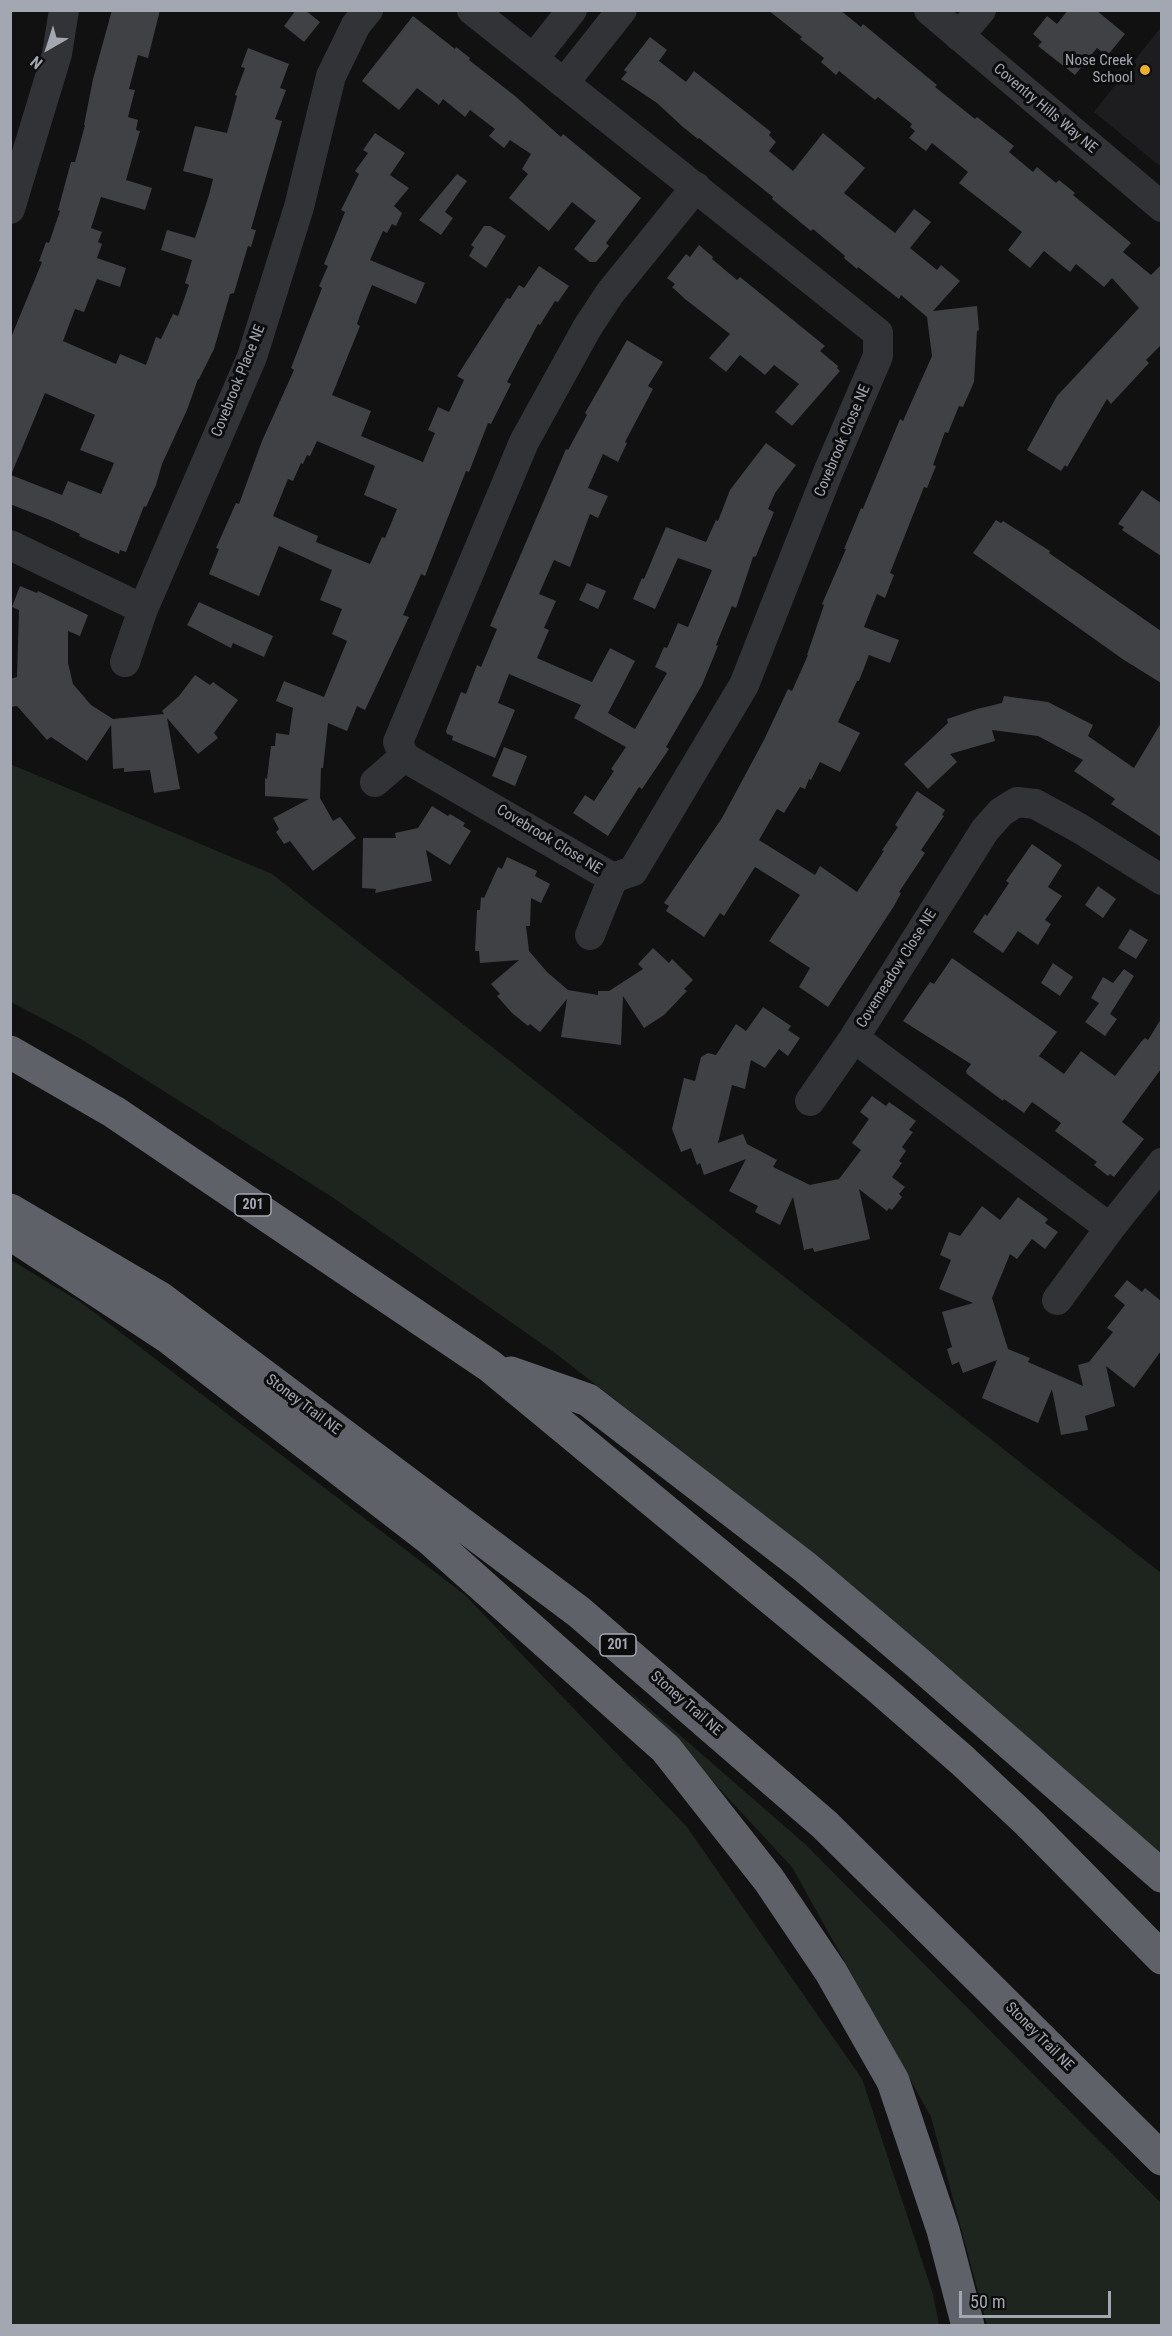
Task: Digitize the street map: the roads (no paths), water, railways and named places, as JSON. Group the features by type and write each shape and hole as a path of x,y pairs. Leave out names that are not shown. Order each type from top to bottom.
{"highway":[{"name":"201","path":"10,1052 114,1112 490,1366 878,1686 1028,1822 1161,1958"},
{"name":"Stoney Trail NE","path":"10,1210 160,1298 579,1612 825,1825 1161,2159"},
{"path":"10,1234 168,1337 430,1539 666,1749 769,1880 831,1972 893,2082 943,2230 968,2325"},
{"path":"490,1366 588,1400 804,1567 918,1663 1161,1876"},
{"path":"1028,1822 1161,1944"}],"street":[{"path":"10,208 57,54 64,10"},
{"name":"Covebrook Place NE","path":"125,662 143,609 252,357 299,207 331,76 356,25 368,10"},
{"path":"472,10 564,83 622,10"},
{"path":"534,58 572,10"},
{"name":"Coventry Hills Way NE","path":"929,10 1161,207"},
{"path":"959,36 981,10"},
{"name":"Covebrook Close NE","path":"404,757 613,878 633,871 744,685 829,470 878,356 878,333 564,83"},
{"path":"375,782 404,757 398,742 524,442 587,328 610,293 696,187"},
{"path":"10,545 143,609"},
{"name":"Covemeadow Close NE","path":"1110,1228 854,1038 985,830 1001,812 1017,802 1035,804 1079,828 1161,880"},
{"path":"590,935 613,878"},
{"path":"810,1101 854,1038"},
{"path":"1057,1299 1161,1163"}],"place":[{"name":"Nose Creek School","path":"1145,70"}]}
